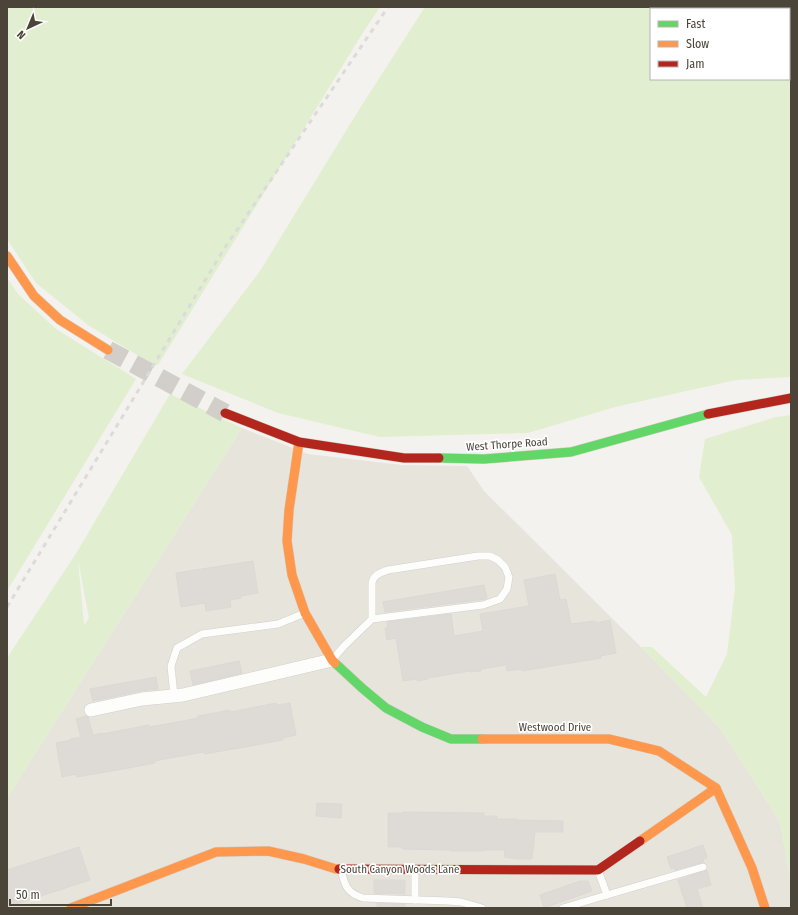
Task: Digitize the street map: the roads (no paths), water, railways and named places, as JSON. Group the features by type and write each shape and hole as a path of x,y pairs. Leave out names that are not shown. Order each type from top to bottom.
{"street":[{"path":"7,256 34,296 60,320 108,350"},
{"name":"West Thorpe Road","path":"225,413 299,442 404,458 484,460 571,452 703,415 791,398"},
{"name":"Westwood Drive","path":"299,442 289,510 287,541 292,575 305,613 332,660 386,708 422,727 451,739 609,739 659,751 716,788"},
{"path":"91,710 142,699 183,695 332,660"},
{"path":"598,870 716,788 752,868 765,908"},
{"name":"South Canyon Woods Lane","path":"71,908 216,852 268,851 304,859 336,869 598,870"}],"lane":[{"path":"332,660 372,619 483,605 500,599 508,588 509,577 505,566 490,556 478,556 388,570 378,573 372,582 372,619"},
{"path":"174,696 171,666 177,648 202,634 278,624 305,613"},
{"path":"563,908 703,866"},
{"path":"341,869 348,889 354,895 363,898 448,901 470,904 482,908"},
{"path":"415,869 415,900"},
{"path":"598,870 607,895"}],"tunnel":[{"path":"108,350 225,413"}],"railway":[{"path":"7,607 224,249 388,7"}]}
